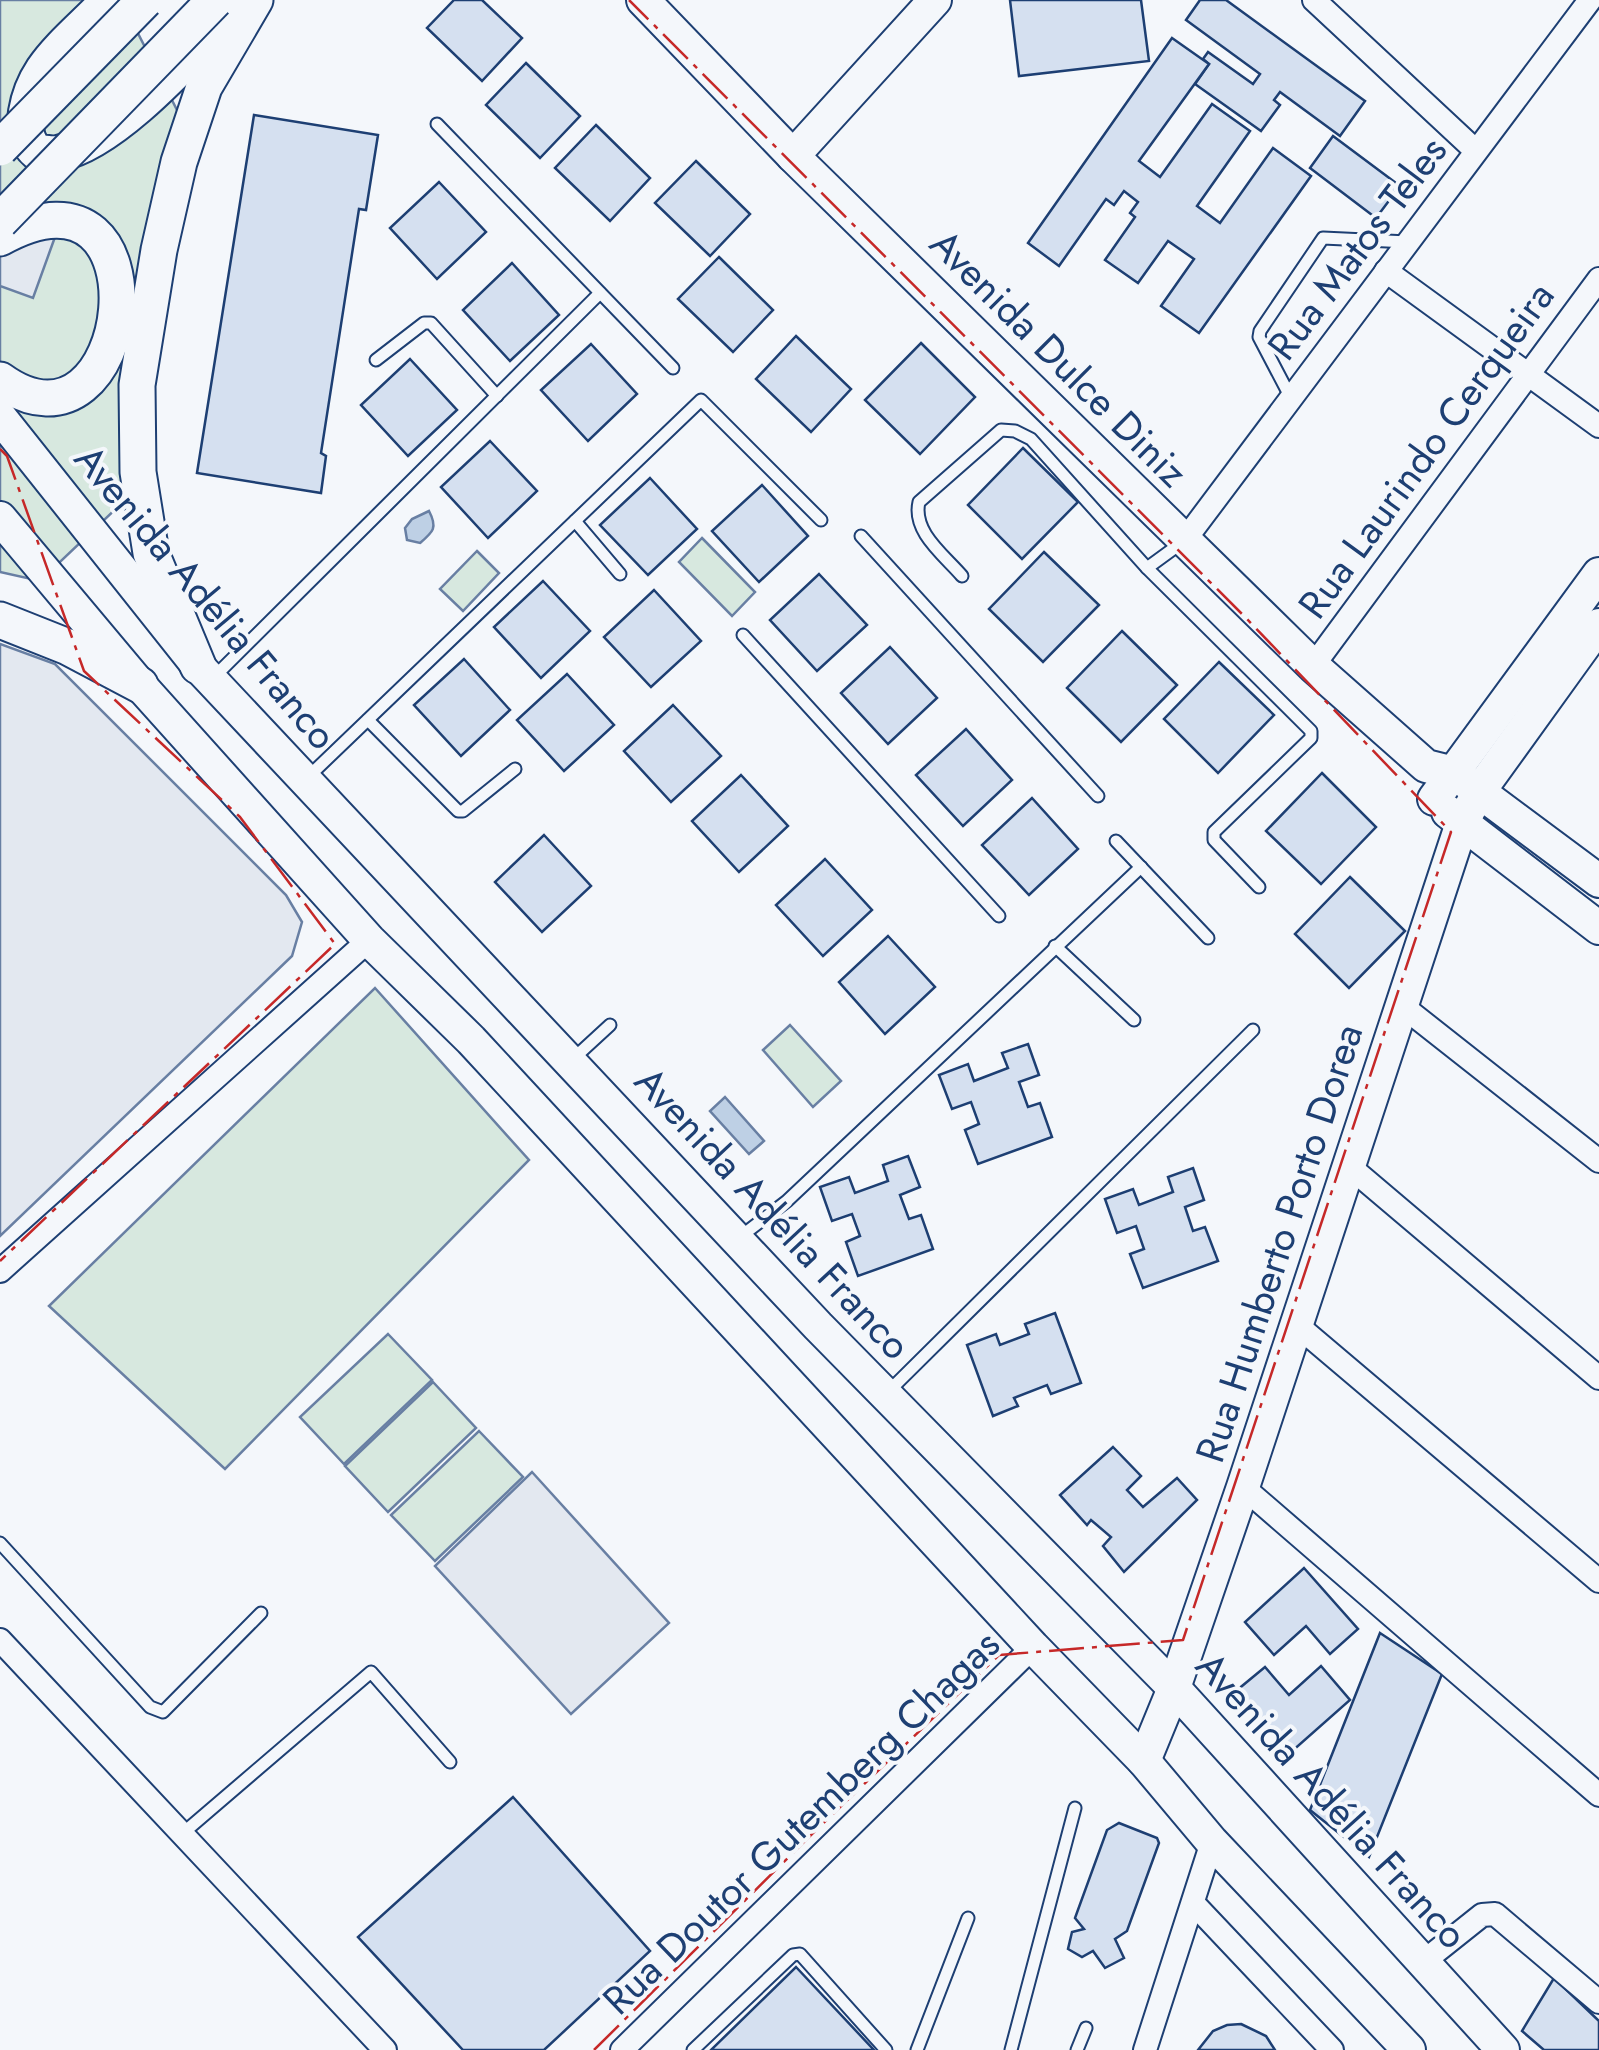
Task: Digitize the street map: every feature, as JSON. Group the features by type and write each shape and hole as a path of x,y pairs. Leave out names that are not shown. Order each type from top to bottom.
{"main road":[{"path":"109,0 42,72 24,123 27,140 37,152 60,154 85,144 122,120 246,0"},
{"path":"0,148 145,0"},
{"path":"0,221 215,0"},
{"path":"204,673 151,553 138,472 137,385 158,250 179,162 204,87 255,0"},
{"name":"Avenida Dulce Diniz","path":"643,0 794,156 1314,666 1448,783 1599,881"},
{"path":"794,156 928,2"},
{"path":"0,238 22,226 61,219 90,233 103,246 113,262 118,285 117,310 106,355 84,384 72,391 41,397 26,395 0,380"},
{"name":"Avenida Adélia Franco","path":"0,417 204,673 737,1239 1174,1688 1503,2050"},
{"path":"0,518 140,684 369,940 472,1040 1033,1646 1144,1760 1212,1842 1408,2050"},
{"path":"1448,783 1599,574"},
{"path":"0,620 140,684"},
{"path":"1448,783 1589,658 1599,625"},
{"name":"Rua Humberto Porto Dorea","path":"1144,1760 1174,1688 1298,1326 1462,824 1448,783"},
{"path":"1462,824 1599,928"}],"street":[{"path":"1314,0 1476,151"},
{"name":"Rua Matos Teles","path":"1184,541 1588,1"},
{"path":"1386,271 1599,426"},
{"name":"Rua Laurindo Cerqueira","path":"1314,666 1599,279"},
{"path":"0,1271 369,940"},
{"path":"1401,1005 1599,1161"},
{"path":"1350,1166 1599,1378"},
{"path":"1298,1326 1599,1581"},
{"path":"1243,1487 1599,1795"},
{"path":"0,1640 385,2050"},
{"name":"Rua Doutor Gutemberg Chagas","path":"622,2050 1033,1646"},
{"path":"1145,2050 1212,1842"},
{"path":"1194,1904 1332,2050"},
{"path":"1423,1962 1482,1915 1495,1914 1599,2002"}],"lane":[{"path":"436,124 673,368"},
{"path":"1291,398 1259,337 1260,330 1323,238 1408,242"},
{"path":"204,673 267,621 600,292"},
{"path":"376,360 430,323 496,396"},
{"path":"305,780 700,400 821,520"},
{"path":"962,576 921,529 916,514 919,502 1001,430 1015,431 1031,439 1147,568 1311,732 1310,738 1214,832 1214,840 1258,888"},
{"path":"575,520 620,574"},
{"path":"861,536 1098,796"},
{"path":"1147,568 1184,541"},
{"path":"742,635 999,916"},
{"path":"368,720 458,811 464,811 514,769"},
{"path":"1116,841 1208,938"},
{"path":"737,1239 786,1200 1141,867"},
{"path":"1056,946 1134,1020"},
{"path":"570,1060 610,1024"},
{"path":"886,1394 1253,1030"},
{"path":"0,1543 150,1707 162,1712 261,1612"},
{"path":"182,1834 370,1672 450,1762"},
{"path":"1011,2050 1075,1808"},
{"path":"917,2050 968,1918"},
{"path":"693,2050 793,1955 800,1954 886,2050"},
{"path":"1077,2050 1086,2028"}],"shaded area":[{"path":"0,0 121,0 180,116 124,379 123,502 40,581 0,572"},
{"path":"0,218 55,237 33,298 0,286"},
{"path":"702,538 755,592 732,616 679,562"},
{"path":"477,551 499,573 463,611 440,589"},
{"path":"0,644 55,664 286,895 302,922 292,956 0,1236"},
{"path":"375,988 529,1160 225,1469 49,1306"},
{"path":"790,1025 841,1081 813,1107 763,1050"},
{"path":"388,1334 432,1380 344,1464 300,1417"},
{"path":"433,1382 476,1428 388,1512 345,1466"},
{"path":"479,1431 523,1477 435,1561 391,1515"},
{"path":"532,1472 669,1623 571,1714 435,1566"}],"water":[{"path":"429,511 434,526 431,533 420,543 407,540 405,528 412,519"},
{"path":"725,1097 764,1141 749,1154 710,1111"}],"building":[{"path":"454,0 482,0 522,38 482,81 427,28"},
{"path":"1010,0 1141,0 1149,61 1019,76"},
{"path":"1200,0 1226,0 1365,101 1340,136 1280,92 1274,100 1280,105 1261,131 1195,84 1209,64 1203,59 1208,52 1253,84 1260,74 1186,20"},
{"path":"1172,38 1209,64 1139,161 1160,177 1212,104 1250,131 1197,206 1220,223 1273,148 1311,176 1199,333 1161,306 1194,259 1168,241 1138,283 1105,260 1135,217 1130,213 1138,202 1124,191 1114,205 1106,199 1059,266 1028,243"},
{"path":"526,63 580,116 540,158 486,105"},
{"path":"254,115 378,135 366,210 359,209 321,453 326,456 321,493 197,473"},
{"path":"596,125 650,178 610,221 555,168"},
{"path":"1333,136 1400,186 1376,218 1310,168"},
{"path":"696,161 750,214 710,256 655,203"},
{"path":"439,182 486,232 437,279 390,228"},
{"path":"719,257 773,310 733,352 678,299"},
{"path":"512,263 559,315 510,361 463,310"},
{"path":"796,336 851,389 811,432 756,379"},
{"path":"921,343 975,397 920,454 865,400"},
{"path":"591,344 637,394 588,441 541,390"},
{"path":"410,359 457,410 408,456 361,405"},
{"path":"490,441 537,491 488,538 441,487"},
{"path":"1023,448 1078,502 1022,559 968,505"},
{"path":"650,478 697,529 648,575 600,525"},
{"path":"762,485 808,536 759,582 712,531"},
{"path":"1044,552 1099,605 1043,662 989,609"},
{"path":"819,574 867,625 817,671 770,620"},
{"path":"543,581 590,631 541,678 494,627"},
{"path":"654,590 701,641 651,687 604,637"},
{"path":"1122,631 1177,685 1121,742 1067,688"},
{"path":"890,647 937,698 888,744 841,693"},
{"path":"464,659 510,710 461,756 414,705"},
{"path":"1219,662 1274,715 1218,773 1164,719"},
{"path":"567,674 614,725 564,771 517,720"},
{"path":"673,705 721,756 671,802 624,751"},
{"path":"966,729 1012,780 963,826 916,775"},
{"path":"1322,773 1376,827 1321,884 1266,831"},
{"path":"741,775 788,826 739,872 692,821"},
{"path":"1032,798 1078,849 1029,895 982,845"},
{"path":"544,835 591,886 542,932 495,882"},
{"path":"825,859 872,910 823,956 776,905"},
{"path":"1350,877 1405,931 1349,988 1295,934"},
{"path":"888,936 935,987 885,1034 839,982"},
{"path":"1028,1044 1039,1075 1019,1082 1028,1107 1040,1103 1052,1137 978,1164 965,1130 979,1124 971,1102 952,1109 939,1075 968,1064 974,1081 1008,1068 1002,1053"},
{"path":"908,1156 920,1187 900,1195 909,1219 921,1215 933,1249 858,1276 846,1242 860,1236 852,1214 832,1221 820,1187 849,1177 855,1193 888,1181 883,1165"},
{"path":"1193,1168 1204,1200 1185,1207 1193,1231 1205,1227 1218,1261 1143,1288 1130,1254 1144,1249 1136,1226 1117,1233 1105,1199 1133,1189 1139,1205 1173,1192 1168,1177"},
{"path":"1055,1313 1081,1383 1051,1394 1047,1385 1014,1398 1018,1406 993,1416 967,1345 996,1334 1000,1345 1029,1334 1025,1324"},
{"path":"1113,1447 1141,1476 1127,1490 1143,1507 1177,1478 1197,1500 1124,1572 1103,1546 1111,1537 1091,1520 1087,1525 1060,1495"},
{"path":"1304,1568 1358,1629 1330,1654 1306,1626 1274,1655 1245,1622"},
{"path":"1380,1633 1442,1674 1369,1857 1310,1810"},
{"path":"1321,1666 1350,1700 1290,1753 1236,1691 1265,1667 1289,1695"},
{"path":"513,1797 650,1951 544,2050 463,2050 358,1937"},
{"path":"1119,1823 1157,1838 1159,1843 1127,1931 1115,1939 1124,1958 1105,1968 1093,1951 1082,1957 1068,1949 1072,1932 1084,1929 1075,1918 1107,1830"},
{"path":"796,1967 874,2050 711,2050"},
{"path":"1554,1978 1599,2021 1599,2050 1544,2050 1522,2031"},
{"path":"1241,2024 1266,2036 1275,2050 1198,2050 1213,2031"}],"power":[{"path":"594,2050 999,1655 1183,1640 1451,832 1246,618 629,0"},
{"path":"0,449 7,456 84,671 240,817 335,944 0,1261"}]}
